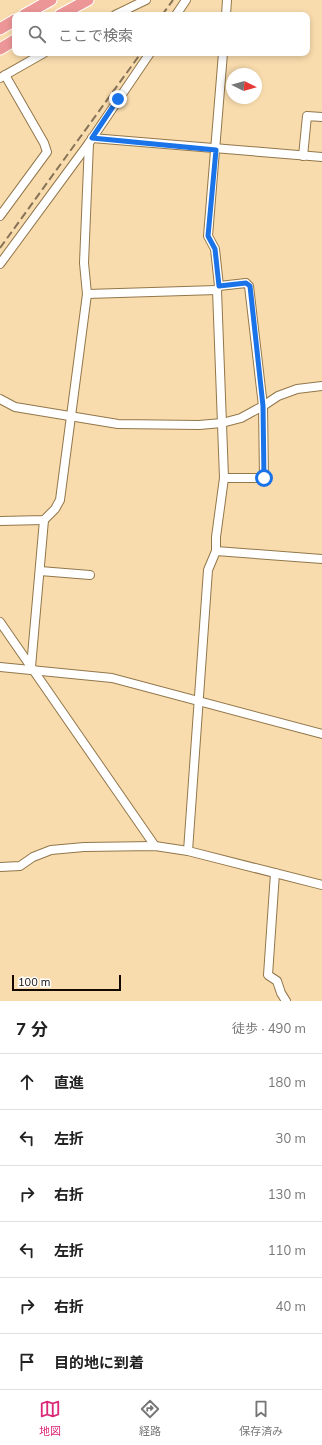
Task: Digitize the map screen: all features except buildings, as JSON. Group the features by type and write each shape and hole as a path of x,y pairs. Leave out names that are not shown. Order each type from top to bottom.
{"highway":[{"path":"29,12 51,0"},
{"path":"66,12 88,0"},
{"path":"0,29 12,22"},
{"path":"0,49 12,42"}],"street":[{"path":"120,12 146,0"},
{"path":"178,12 186,0"},
{"path":"226,12 227,0"},
{"path":"0,216 47,152 44,143 3,76 39,56"},
{"path":"0,264 90,141 148,56"},
{"path":"188,851 208,570 216,551 216,537 224,478 218,288 215,249 208,236 223,56"},
{"path":"303,156 307,116 322,117"},
{"path":"90,141 322,157"},
{"path":"32,669 44,520 55,509 60,500 87,294 84,263 90,141"},
{"path":"87,294 218,288 246,283 250,286 263,406 264,478 224,478"},
{"path":"0,399 15,406 118,424 199,425 222,424 241,418 278,396 297,389 322,386"},
{"path":"0,521 44,520"},
{"path":"216,551 322,559"},
{"path":"40,571 90,575"},
{"path":"0,622 155,846"},
{"path":"0,667 112,678 322,734"},
{"path":"0,867 20,866 33,857 51,850 84,847 155,846 188,851 322,885"},
{"path":"275,873 268,975 277,981 281,993 286,1001"}],"railway":[{"path":"164,12 173,0"},
{"path":"0,248 139,56"}],"route":[{"path":"118,99 92,138 216,150 208,236 215,249 219,286 246,283 250,286 263,406 264,478"}]}
